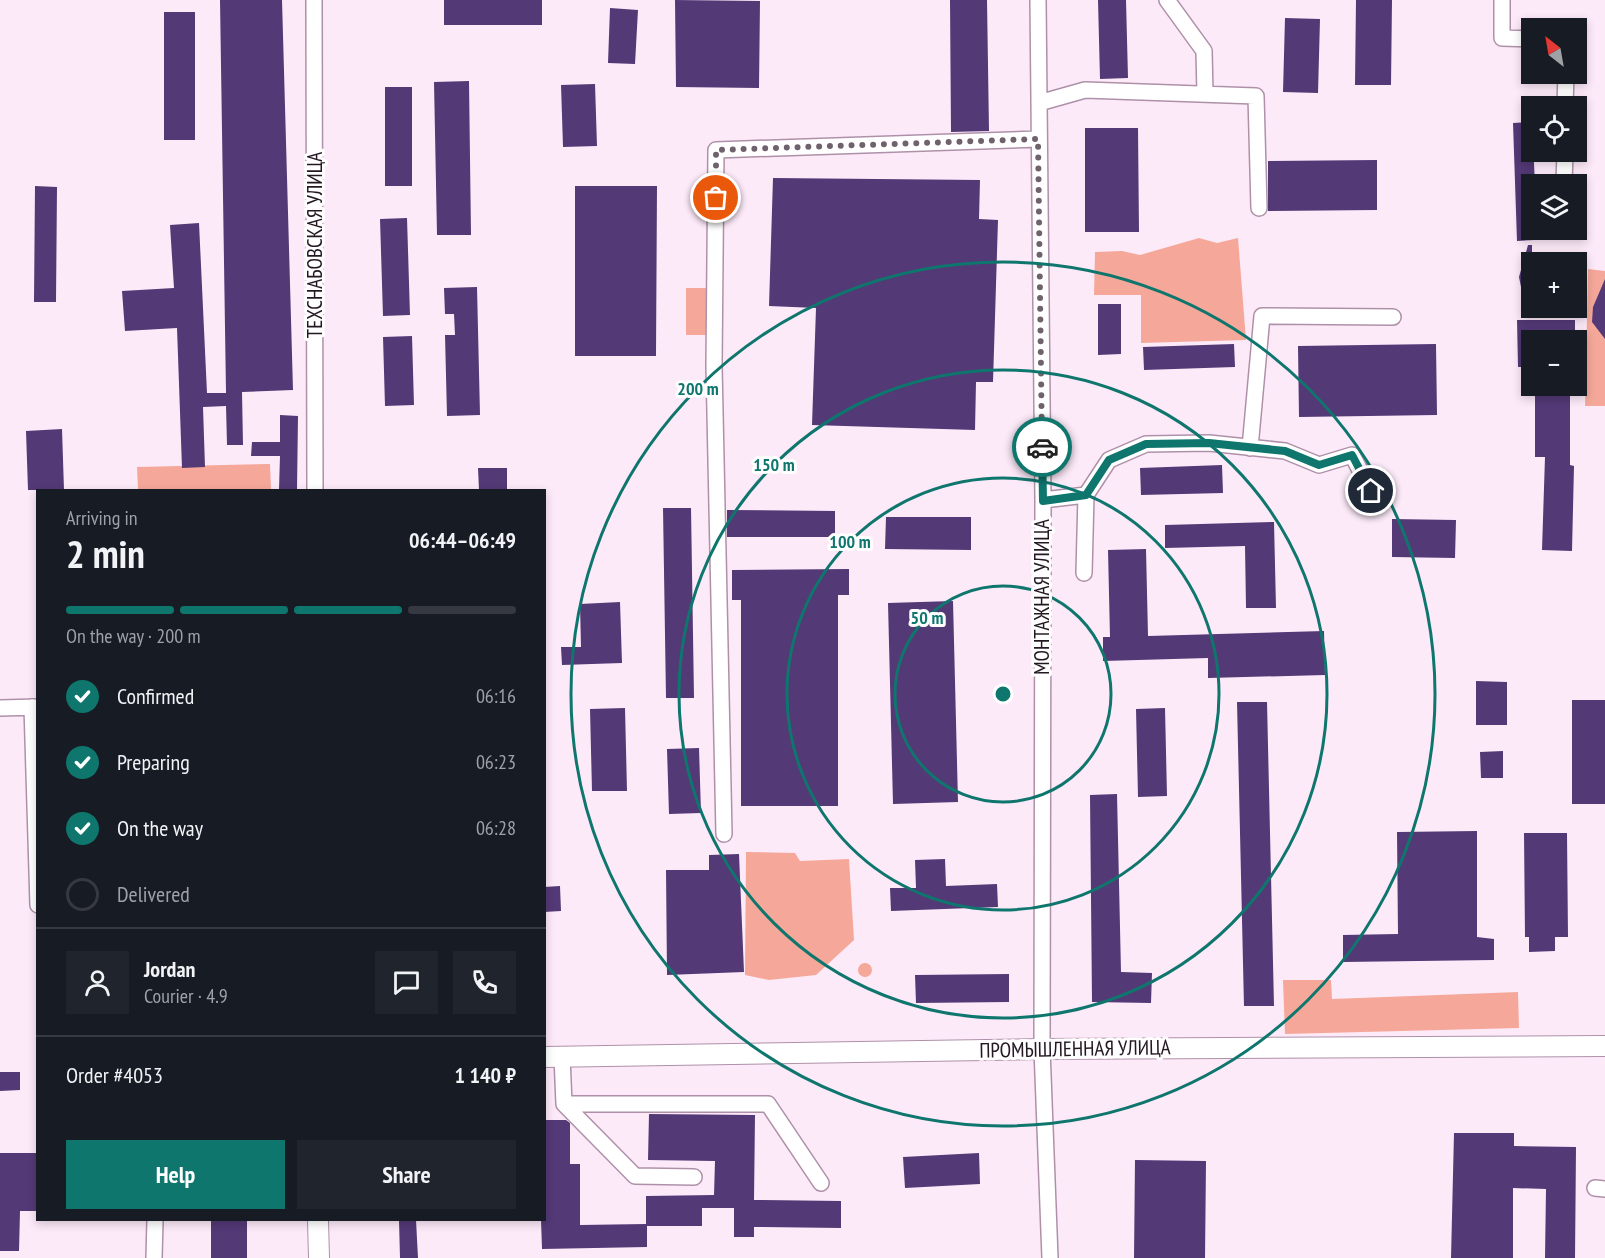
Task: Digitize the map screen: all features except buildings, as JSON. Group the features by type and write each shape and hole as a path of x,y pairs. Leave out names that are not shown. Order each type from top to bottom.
{"main road":[{"name":"ПРОМЫШЛЕННАЯ УЛИЦА","path":"553,1057 1042,1049 1605,1046"},
{"path":"318,1221 319,1258"}],"street":[{"name":"ТЕХСНАБОВСКАЯ УЛИЦА","path":"314,0 315,489"},
{"name":"МОНТАЖНАЯ УЛИЦА","path":"1038,0 1043,501 1042,1049 1050,1258"},
{"path":"1167,0 1204,51 1205,94"},
{"path":"1502,0 1502,38 1521,39"},
{"path":"1039,103 1085,90 1256,96 1259,208"},
{"path":"724,834 714,366 716,150 1038,139"},
{"path":"1250,448 1262,316 1393,317"},
{"path":"1084,573 1086,495 1109,460 1146,444 1209,443 1285,451 1319,465 1352,455 1371,491"},
{"path":"1043,501 1086,495"},
{"path":"0,708 35,707 36,773"},
{"path":"553,1057 564,1104 635,1176 694,1177"},
{"path":"564,1104 768,1104 821,1183"},
{"path":"154,1258 155,1221"}],"shaded area":[{"path":"1199,238 1217,243 1238,238 1246,340 1141,343 1141,295 1094,295 1095,252 1122,251 1140,255"},
{"path":"1588,269 1605,271 1605,406 1585,406"},
{"path":"686,288 707,288 706,335 686,335"},
{"path":"270,464 271,489 138,489 137,467"},
{"path":"746,852 795,853 800,861 849,859 854,940 816,975 769,980 745,975"},
{"path":"865,963 870,965 872,970 870,975 865,977 860,975 858,970 860,965"},
{"path":"1283,980 1331,980 1332,999 1518,992 1519,1028 1285,1034"}],"way so far":[{"path":"716,198 716,150 1038,139 1042,447"}],"route":[{"path":"1042,447 1043,501 1086,495 1109,460 1146,444 1209,443 1285,451 1319,465 1352,455 1371,491"}]}
